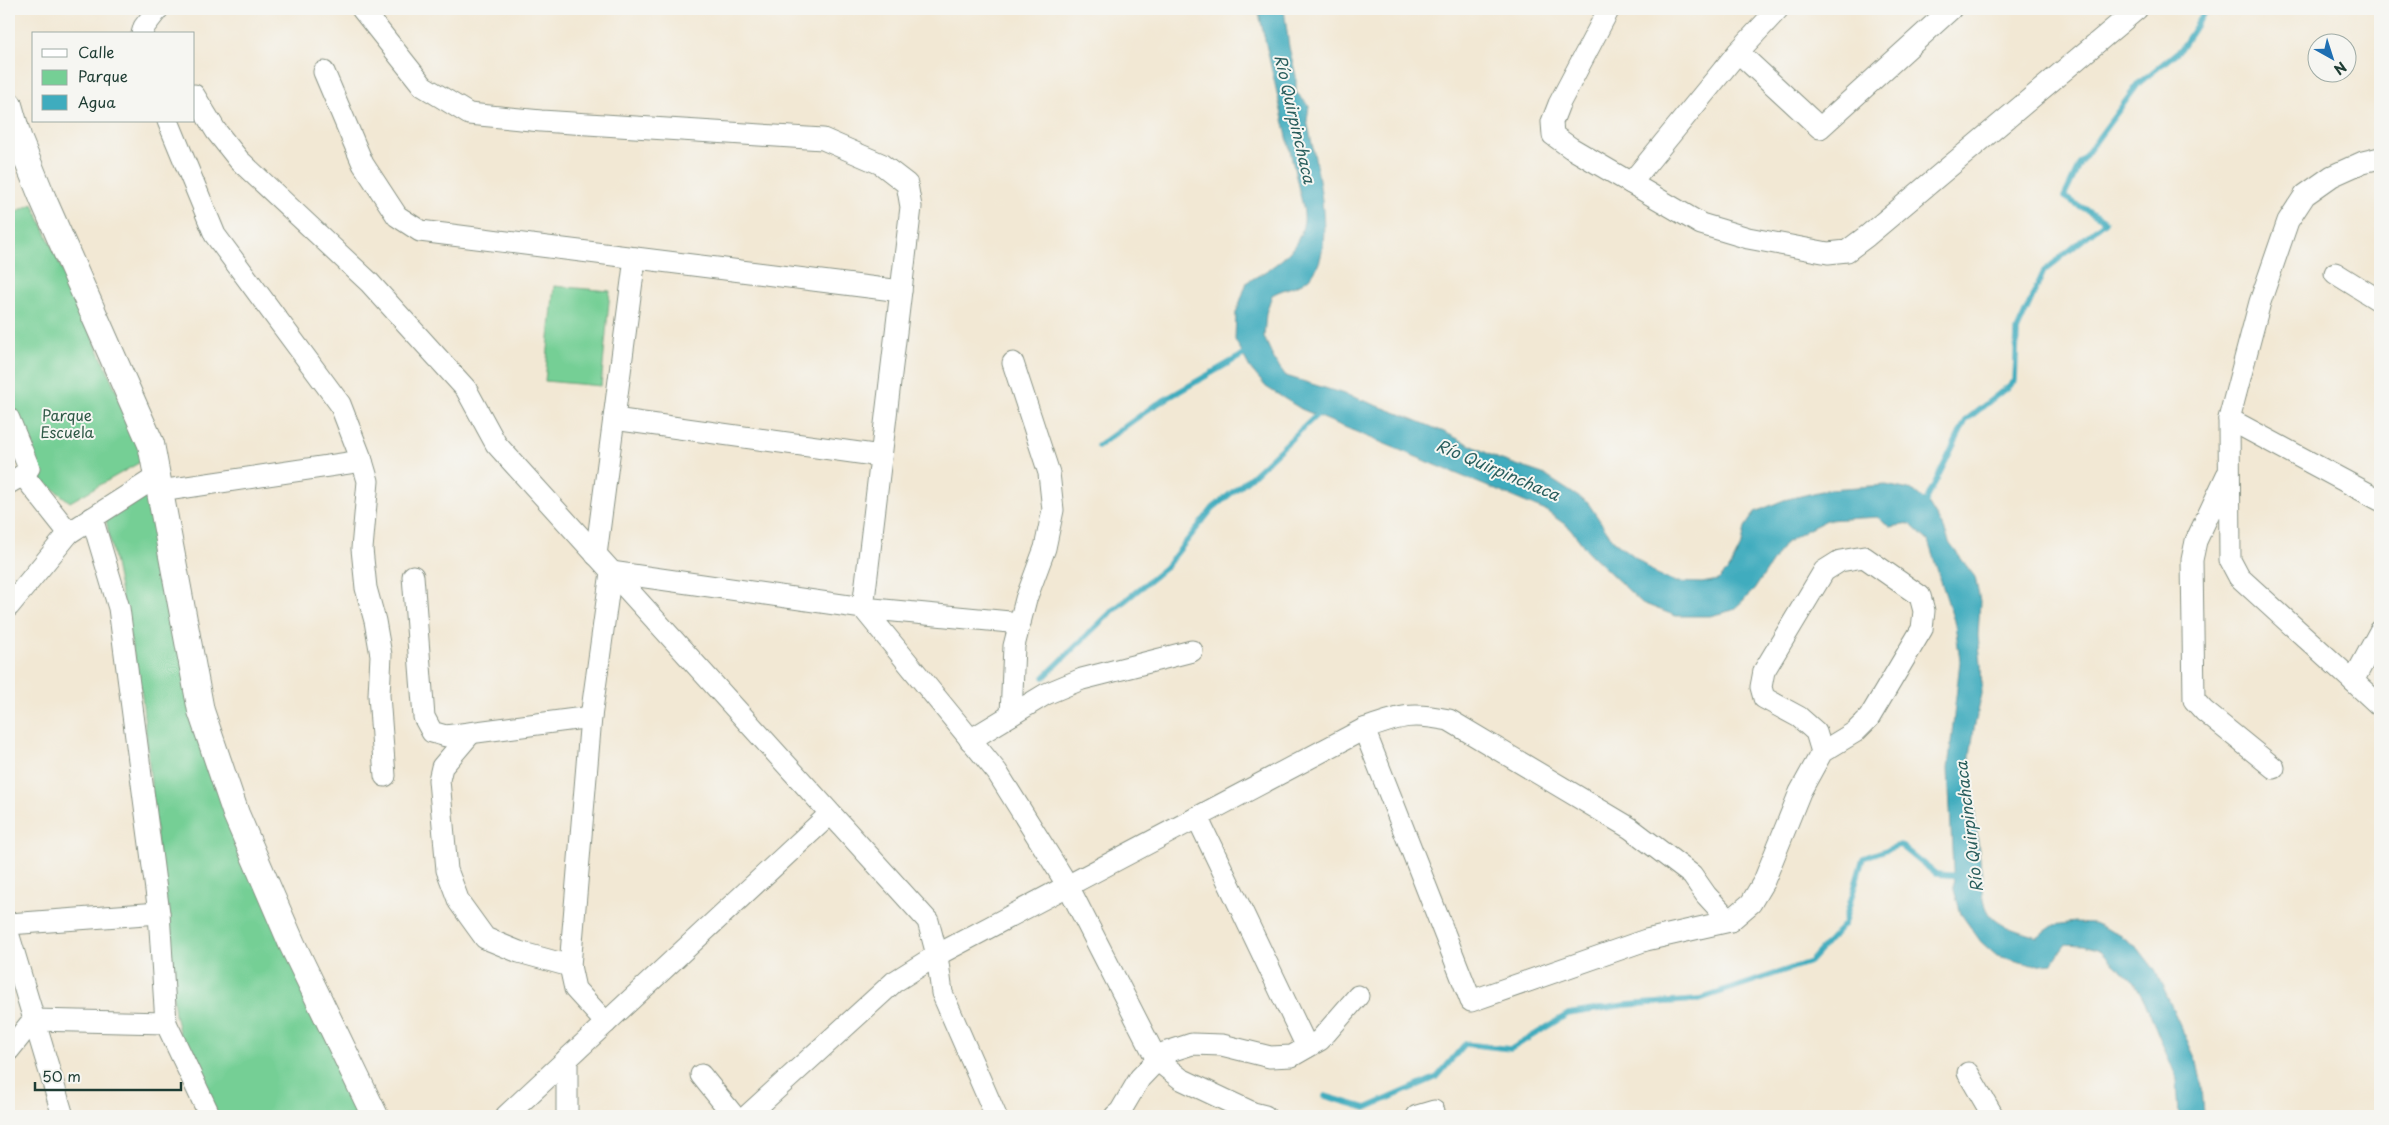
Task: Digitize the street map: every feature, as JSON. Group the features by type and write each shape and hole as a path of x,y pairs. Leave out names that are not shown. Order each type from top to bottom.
{"main road":[{"path":"9,105 19,140 43,199 151,444 204,721 236,814 292,944 375,1116"}],"street":[{"path":"362,9 423,86 469,114 541,121 823,138 881,164 907,184 911,207 863,608 997,772 1068,886 1157,1060 1181,1079 1253,1113 1265,1116"},
{"path":"1609,9 1559,104 1552,122 1553,134 1571,148 1701,224 1748,238 1828,253 1846,251 2137,9"},
{"path":"1631,183 1738,52 1778,9"},
{"path":"1738,52 1820,128 1950,9"},
{"path":"324,72 362,164 398,216 420,231 900,291"},
{"path":"195,97 216,131 239,160 369,282 466,389 496,444 928,921 937,954 942,993 996,1116"},
{"path":"168,122 215,235 340,404 362,461 368,481 362,549 366,588 376,621 381,655 379,695 385,776"},
{"path":"2380,158 2363,162 2332,176 2305,195 2288,221 2260,302 2229,419 2230,560 2239,577 2380,706"},
{"path":"596,555 635,258"},
{"path":"2335,273 2380,302"},
{"path":"1011,715 1014,646 1045,548 1053,510 1049,473 1013,363"},
{"path":"9,419 27,459 29,468 16,479 69,533"},
{"path":"614,419 881,456"},
{"path":"2229,419 2380,500"},
{"path":"9,606 69,533 92,518 159,483 362,461"},
{"path":"2229,470 2196,541 2192,560 2194,700 2204,711 2274,768"},
{"path":"92,518 119,608 160,912 166,1023 210,1116"},
{"path":"1364,728 1471,1001 1646,940 1730,921 1751,903 1764,881 1800,792 1822,752 1855,732 1869,718 1922,629 1924,611 1920,596 1864,557 1840,561 1824,571 1764,671 1761,687 1764,698 1799,717 1816,732 1822,752"},
{"path":"611,572 863,608 1020,623"},
{"path":"606,1023 575,989 570,966 591,717 611,572"},
{"path":"413,576 424,717 432,732 446,736 591,717"},
{"path":"2353,681 2380,631"},
{"path":"970,740 1046,694 1082,679 1192,651"},
{"path":"747,1116 894,982 937,954 1364,728 1402,716 1422,714 1449,720 1630,828 1692,875 1706,896 1730,921"},
{"path":"471,733 442,767 438,780 447,870 459,902 485,938 519,952 570,966"},
{"path":"506,1116 830,814"},
{"path":"1197,817 1307,1048"},
{"path":"9,924 160,912"},
{"path":"9,936 23,1008 63,1116"},
{"path":"1115,1116 1120,1112 1140,1078 1164,1053 1192,1044 1222,1045 1270,1057 1292,1056 1320,1040 1358,996"},
{"path":"23,1008 166,1023"},
{"path":"9,1050 23,1008"},
{"path":"567,1059 567,1116"},
{"path":"1968,1073 1993,1116"},
{"path":"701,1076 734,1116"}],"green space":[{"name":"Parque Escuela","path":"33,204 138,439 144,460 70,502 22,464 9,437 9,215"},
{"path":"554,286 610,291 601,386 545,381"},
{"path":"148,495 172,621 363,1116 217,1116 181,1040 175,1015 142,696 106,520"}],"water":[{"name":"Río Quirpinchaca","path":"1258,9 1284,9 1289,47 1296,76 1296,92 1309,106 1307,120 1319,177 1324,222 1320,261 1312,275 1298,285 1272,295 1266,313 1264,337 1275,361 1286,376 1354,397 1408,417 1499,459 1543,474 1588,503 1613,540 1657,575 1676,582 1702,583 1718,580 1730,568 1742,544 1745,527 1755,512 1784,500 1830,489 1886,485 1914,491 1928,503 1944,529 1950,544 1975,577 1980,601 1978,636 1982,694 1969,764 1984,899 1987,909 1998,922 2037,937 2054,925 2075,922 2093,923 2120,935 2138,948 2155,970 2197,1062 2202,1086 2204,1116 2179,1116 2177,1080 2145,1002 2135,983 2100,950 2084,945 2066,944 2052,963 2032,965 1997,956 1981,942 1961,914 1954,890 1948,769 1960,661 1955,624 1928,541 1910,524 1889,527 1879,517 1827,520 1785,543 1754,590 1733,610 1710,616 1676,616 1642,603 1588,552 1570,528 1546,511 1301,409 1266,387 1250,368 1235,340 1236,313 1247,282 1275,265 1290,251 1301,232 1304,217 1302,201"}],"waterway":[{"path":"1923,507 1966,420 2015,381 2017,331 2044,271 2106,221 2064,197 2080,163 2139,83 2181,49 2207,9"},
{"path":"1098,446 1152,407 1248,352"},
{"path":"1044,677 1110,613 1165,568 1213,508 1251,477 1321,411"},
{"name":"Río Quirpinchaca","path":"1325,1096 1366,1108 1437,1077 1465,1044 1511,1049 1568,1014 1625,1005 1697,1000 1810,962 1844,924 1863,858 1900,845 1936,874 1961,876"}]}
